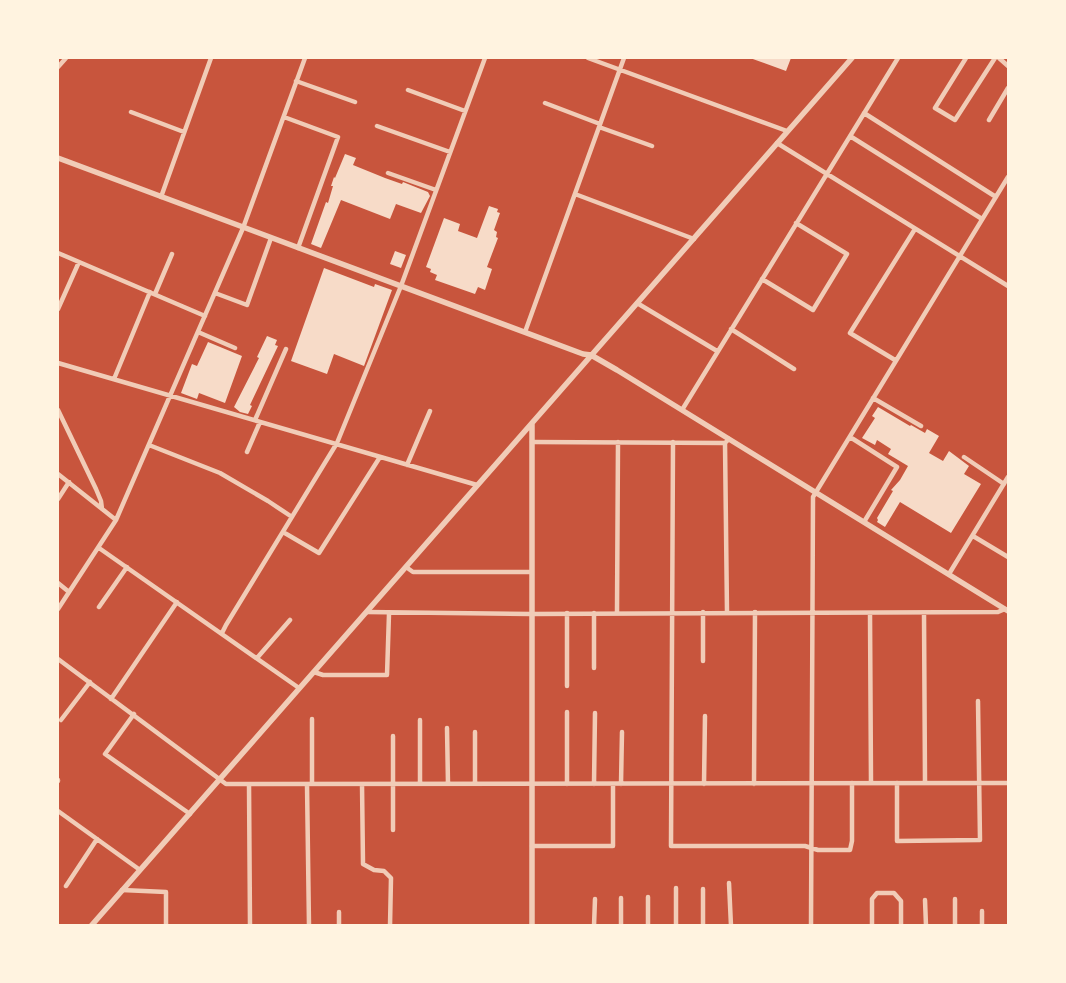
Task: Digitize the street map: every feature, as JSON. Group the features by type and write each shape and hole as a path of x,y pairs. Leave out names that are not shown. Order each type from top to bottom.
{"street":[{"path":"58,67 66,58"},
{"path":"161,197 211,58"},
{"path":"58,610 116,520 243,228 305,58"},
{"path":"222,633 337,443 401,286 485,58"},
{"path":"588,58 787,131"},
{"path":"524,332 624,58"},
{"path":"91,926 852,58"},
{"path":"682,410 898,58"},
{"path":"966,58 935,108 955,120 995,58"},
{"path":"999,58 1008,66"},
{"path":"296,81 355,102"},
{"path":"989,120 1008,88"},
{"path":"408,90 465,111"},
{"path":"545,103 652,146"},
{"path":"131,112 184,132"},
{"path":"864,113 996,197"},
{"path":"284,117 338,137 298,248"},
{"path":"377,126 450,152"},
{"path":"850,136 982,219"},
{"path":"777,143 1008,286"},
{"path":"58,158 591,356 682,410 727,441 815,492 1007,610"},
{"path":"388,173 436,190"},
{"path":"811,926 813,497 1008,177"},
{"path":"575,194 694,238"},
{"path":"762,279 813,310 847,254 796,223"},
{"path":"895,360 850,333 915,229"},
{"path":"215,293 247,305 271,238"},
{"path":"58,253 205,316"},
{"path":"114,379 172,254"},
{"path":"58,309 79,262"},
{"path":"637,303 717,352"},
{"path":"731,329 794,369"},
{"path":"198,332 235,348"},
{"path":"247,452 286,349"},
{"path":"58,363 477,485"},
{"path":"873,398 921,426"},
{"path":"58,410 96,488 102,509"},
{"path":"407,464 430,410"},
{"path":"532,424 532,926"},
{"path":"850,437 896,467 864,522"},
{"path":"532,442 727,441"},
{"path":"727,441 727,612"},
{"path":"617,613 618,442"},
{"path":"673,442 671,846 805,846 818,850 850,850 852,841 852,783"},
{"path":"149,445 220,473 292,517"},
{"path":"283,532 320,553 380,457"},
{"path":"964,457 1004,484"},
{"path":"58,474 116,520"},
{"path":"949,574 1008,477"},
{"path":"58,500 69,482"},
{"path":"973,536 1008,557"},
{"path":"99,548 300,688"},
{"path":"99,607 127,567"},
{"path":"406,567 413,572 532,572"},
{"path":"58,583 69,592"},
{"path":"111,698 177,602"},
{"path":"367,612 389,614 924,613 998,612 1007,610"},
{"path":"703,612 703,660"},
{"path":"754,784 755,612"},
{"path":"594,613 594,668"},
{"path":"870,613 871,783"},
{"path":"924,613 925,782"},
{"path":"314,672 324,675 387,675 389,614"},
{"path":"567,614 567,686"},
{"path":"257,658 290,620"},
{"path":"58,659 226,784 1008,783"},
{"path":"61,720 90,682"},
{"path":"897,783 897,841 980,840 978,701"},
{"path":"567,712 567,784"},
{"path":"594,784 595,713"},
{"path":"134,714 105,754 190,814"},
{"path":"704,784 705,716"},
{"path":"309,926 309,784 312,720"},
{"path":"420,720 420,784"},
{"path":"447,728 448,784"},
{"path":"475,732 476,784"},
{"path":"622,732 622,784"},
{"path":"393,736 393,830"},
{"path":"249,784 250,926"},
{"path":"362,784 363,864 374,870 384,871 391,878 390,926"},
{"path":"532,846 613,846 613,784"},
{"path":"58,810 140,870"},
{"path":"66,886 97,839"},
{"path":"729,883 730,926"},
{"path":"676,888 676,926"},
{"path":"122,890 166,892 166,926"},
{"path":"703,890 703,926"},
{"path":"872,926 872,899 877,893 894,893 901,900 901,926"},
{"path":"648,897 648,926"},
{"path":"621,898 621,926"},
{"path":"594,899 594,926"},
{"path":"926,900 926,926"},
{"path":"955,900 955,926"},
{"path":"982,911 982,926"},
{"path":"339,912 339,926"}],"building":[{"path":"750,58 791,58 786,71"},
{"path":"345,154 356,158 353,165 428,192 430,196 421,213 396,204 390,219 341,200 321,248 311,244 326,202 328,203 334,177"},
{"path":"489,206 498,209 497,212 500,213 494,230 497,232 496,237 498,238 487,267 492,269 485,290 478,287 475,294 435,280 437,275 430,272 431,269 426,267 444,218 460,224 458,231 477,238"},
{"path":"395,251 406,255 401,268 390,264"},
{"path":"324,268 374,287 375,284 392,290 364,366 334,354 327,374 291,361"},
{"path":"267,336 277,340 275,345 278,346 250,405 252,406 248,414 240,412 234,407 259,358 257,357"},
{"path":"208,342 242,356 225,403 199,393 197,399 181,393 192,364 197,366"},
{"path":"878,407 910,426 925,433 927,429 939,436 929,453 943,461 949,451 969,466 964,474 981,484 951,533 900,502 885,527 877,522 877,518 893,491 891,490 900,480 908,466 888,454 891,449 877,440 875,445 862,438 875,418 872,416"}]}
